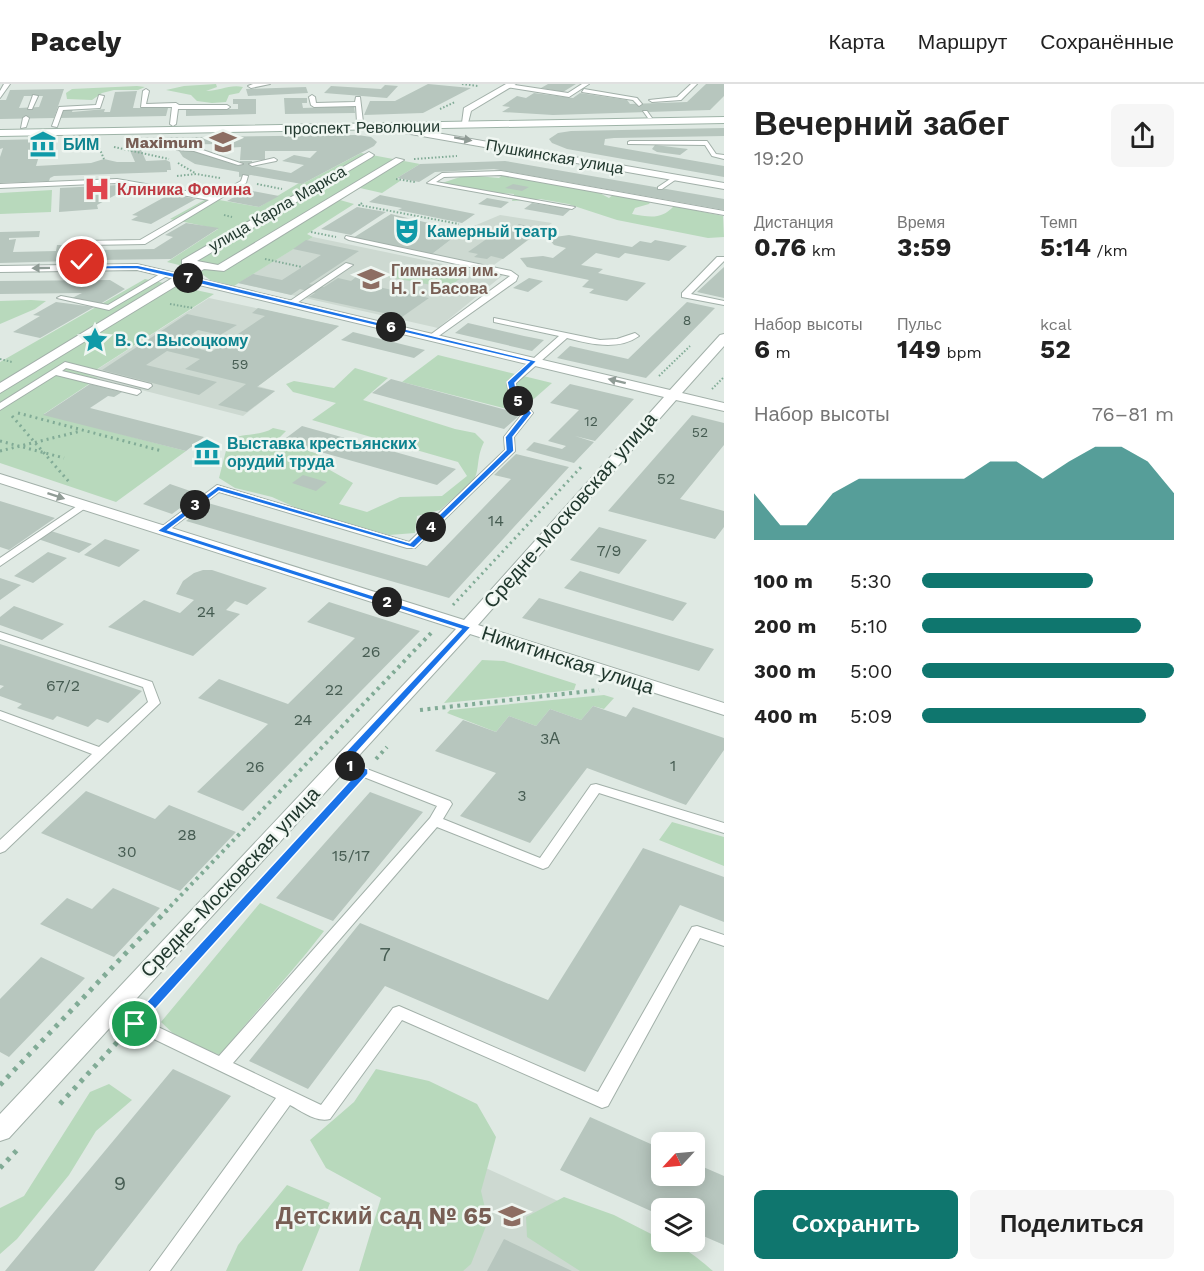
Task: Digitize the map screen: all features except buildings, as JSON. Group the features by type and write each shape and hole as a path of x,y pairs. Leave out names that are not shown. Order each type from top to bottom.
{"street":[{"path":"495,84 510,85"},
{"path":"510,85 467,110 466,123 488,139 530,151"},
{"name":"проспект Революции","path":"0,133 385,127 647,115 724,115"},
{"name":"проспект Революции","path":"0,127 25,122 55,126 724,120"},
{"name":"Пушкинская улица","path":"385,127 724,186"},
{"name":"улица Карла Маркса","path":"202,265 186,261 369,155"},
{"path":"202,265 220,269 399,160"},
{"name":"улица Карла Маркса","path":"0,389 202,265"},
{"path":"0,269 137,267 183,276 724,407"},
{"name":"Средне-Московская улица","path":"0,1131 467,627 724,338"},
{"name":"Никитинская улица","path":"0,478 724,709"}],"lane":[{"path":"0,96 7,84"},
{"path":"250,86 267,84"},
{"path":"652,100 679,99 694,84"},
{"path":"510,85 569,94 585,88 635,99 639,104"},
{"path":"146,91 143,106 227,107"},
{"path":"30,108 35,96"},
{"path":"55,126 61,108 98,107 101,96"},
{"path":"312,97 314,105 358,101 360,122"},
{"path":"173,124 175,107"},
{"path":"630,143 707,143 714,155 724,157"},
{"path":"179,149 195,149 240,164"},
{"path":"252,164 274,160"},
{"path":"572,207 430,183 442,175 501,173 724,213"},
{"path":"81,268 85,243 142,242 244,182 245,176"},
{"path":"660,188 675,177"},
{"path":"0,186 117,181 217,199"},
{"path":"349,238 511,273 514,276 434,337"},
{"path":"723,258 685,295 724,303"},
{"path":"291,303 349,265"},
{"path":"60,298 109,308 168,273"},
{"path":"497,320 604,344 635,336"},
{"path":"161,531 218,488 411,546 510,451 509,437 528,413 513,395 511,382 565,335"},
{"path":"0,407 65,365 148,386"},
{"path":"55,372 137,392"},
{"path":"0,562 83,505"},
{"path":"0,635 148,685 154,703 0,848"},
{"path":"0,715 102,753"},
{"path":"221,1065 435,821 445,804 341,763"},
{"path":"435,821 543,864 596,788 724,828"},
{"path":"110,1011 324,1114 399,1012 602,1101 697,931 724,941"},
{"path":"159,1271 286,1096"}],"path":[{"path":"462,84 482,87"},
{"path":"98,144 104,159"},
{"path":"109,146 174,160 196,174"},
{"path":"399,160 458,156"},
{"path":"375,175 416,182"},
{"path":"364,201 359,205 459,224"},
{"path":"166,303 193,308"},
{"path":"647,389 692,345"},
{"path":"72,485 8,411 162,451"},
{"path":"0,451 84,431"},
{"path":"0,441 64,458"},
{"path":"452,606 588,460"},
{"path":"0,1085 434,630"},
{"path":"420,710 599,690"},
{"path":"412,719 428,701"},
{"path":"56,1109 388,745"},
{"path":"0,1168 24,1143"}],"shaded area":[{"path":"500,215 552,223 491,267 432,254 462,231"},
{"name":"Гимназия им. Н. Г. Басова","path":"313,237 503,275 438,328 238,283"},
{"path":"209,298 339,326 258,386 275,391 243,416 87,376"},
{"name":"Детский сад № 65","path":"468,1160 651,1243 651,1252 670,1252 712,1271 402,1271"}],"green space":[{"path":"216,84 217,87 206,91 234,86 243,87 239,93 229,95 226,102 212,103 197,101 191,95 166,90 184,86"},
{"path":"145,87 138,90 114,90 102,93 92,100 67,99 66,93 72,89"},
{"path":"361,153 420,164 397,178 400,181 382,193 360,188 340,200 354,204 307,234 313,237 234,286 210,280 195,269 167,262 218,229 170,219 208,198 259,207 299,183 302,184"},
{"path":"504,174 592,189 609,198 614,194 652,199 649,204 635,208 632,214 660,215 674,206 723,216 724,237 708,238 617,220 568,204 540,199 512,201 514,194 472,191 442,183 466,175 499,178"},
{"path":"52,190 51,212 0,214 0,193"},
{"path":"404,265 463,276 448,288 388,277"},
{"path":"145,279 214,294 88,375 98,378 44,414 186,451 116,502 0,463 0,362"},
{"path":"0,301 46,301 35,309 0,324"},
{"path":"438,355 552,383 519,412 402,382"},
{"path":"355,368 388,378 363,400 455,429 475,433 484,442 474,480 440,510 417,516 415,533 389,535 301,510 272,497 235,488 219,478 229,439 273,428 286,431 274,443 295,446 332,459 328,469 353,483 339,504 367,512 400,497 442,496 467,476 458,462 312,420 336,403 293,392 286,384 294,381 334,388"},
{"path":"482,660 504,661 576,684 574,690 444,703"},
{"path":"604,695 614,698 604,709 593,706 581,720 550,709 536,726 509,716 496,732 447,713 450,710"},
{"path":"672,822 724,837 724,866 659,840"},
{"path":"260,903 324,931 220,1055 180,1040 161,1022"},
{"path":"376,1069 429,1081 477,1104 496,1137 481,1191 488,1221 471,1264 463,1271 359,1271 381,1198 326,1168 310,1140 354,1102"},
{"path":"109,1084 132,1100 96,1131 69,1175 17,1239 0,1254 0,1208 24,1196 90,1092"},
{"path":"287,1185 330,1203 302,1271 226,1271 238,1245"},
{"path":"564,1197 614,1215 651,1234 651,1252 688,1252 713,1271 580,1271 527,1237 526,1217"}],"place":[{"name":"Maximum","path":"223,142"},
{"name":"БИМ","path":"43,144"},
{"name":"Клиника Фомина","path":"97,189"},
{"name":"Камерный театр","path":"407,231"},
{"name":"Гимназия им. Н. Г. Басова","path":"371,279"},
{"name":"В. С. Высоцкому","path":"95,340"},
{"name":"Выставка крестьянских орудий труда","path":"207,452"},
{"name":"Детский сад № 65","path":"512,1216"}],"route":[{"path":"82,262 81,268 137,267 183,276 534,361 511,382 513,395 528,413 509,437 510,451 411,546 218,488 161,531 467,627 341,763 364,772 135,1024"}]}
